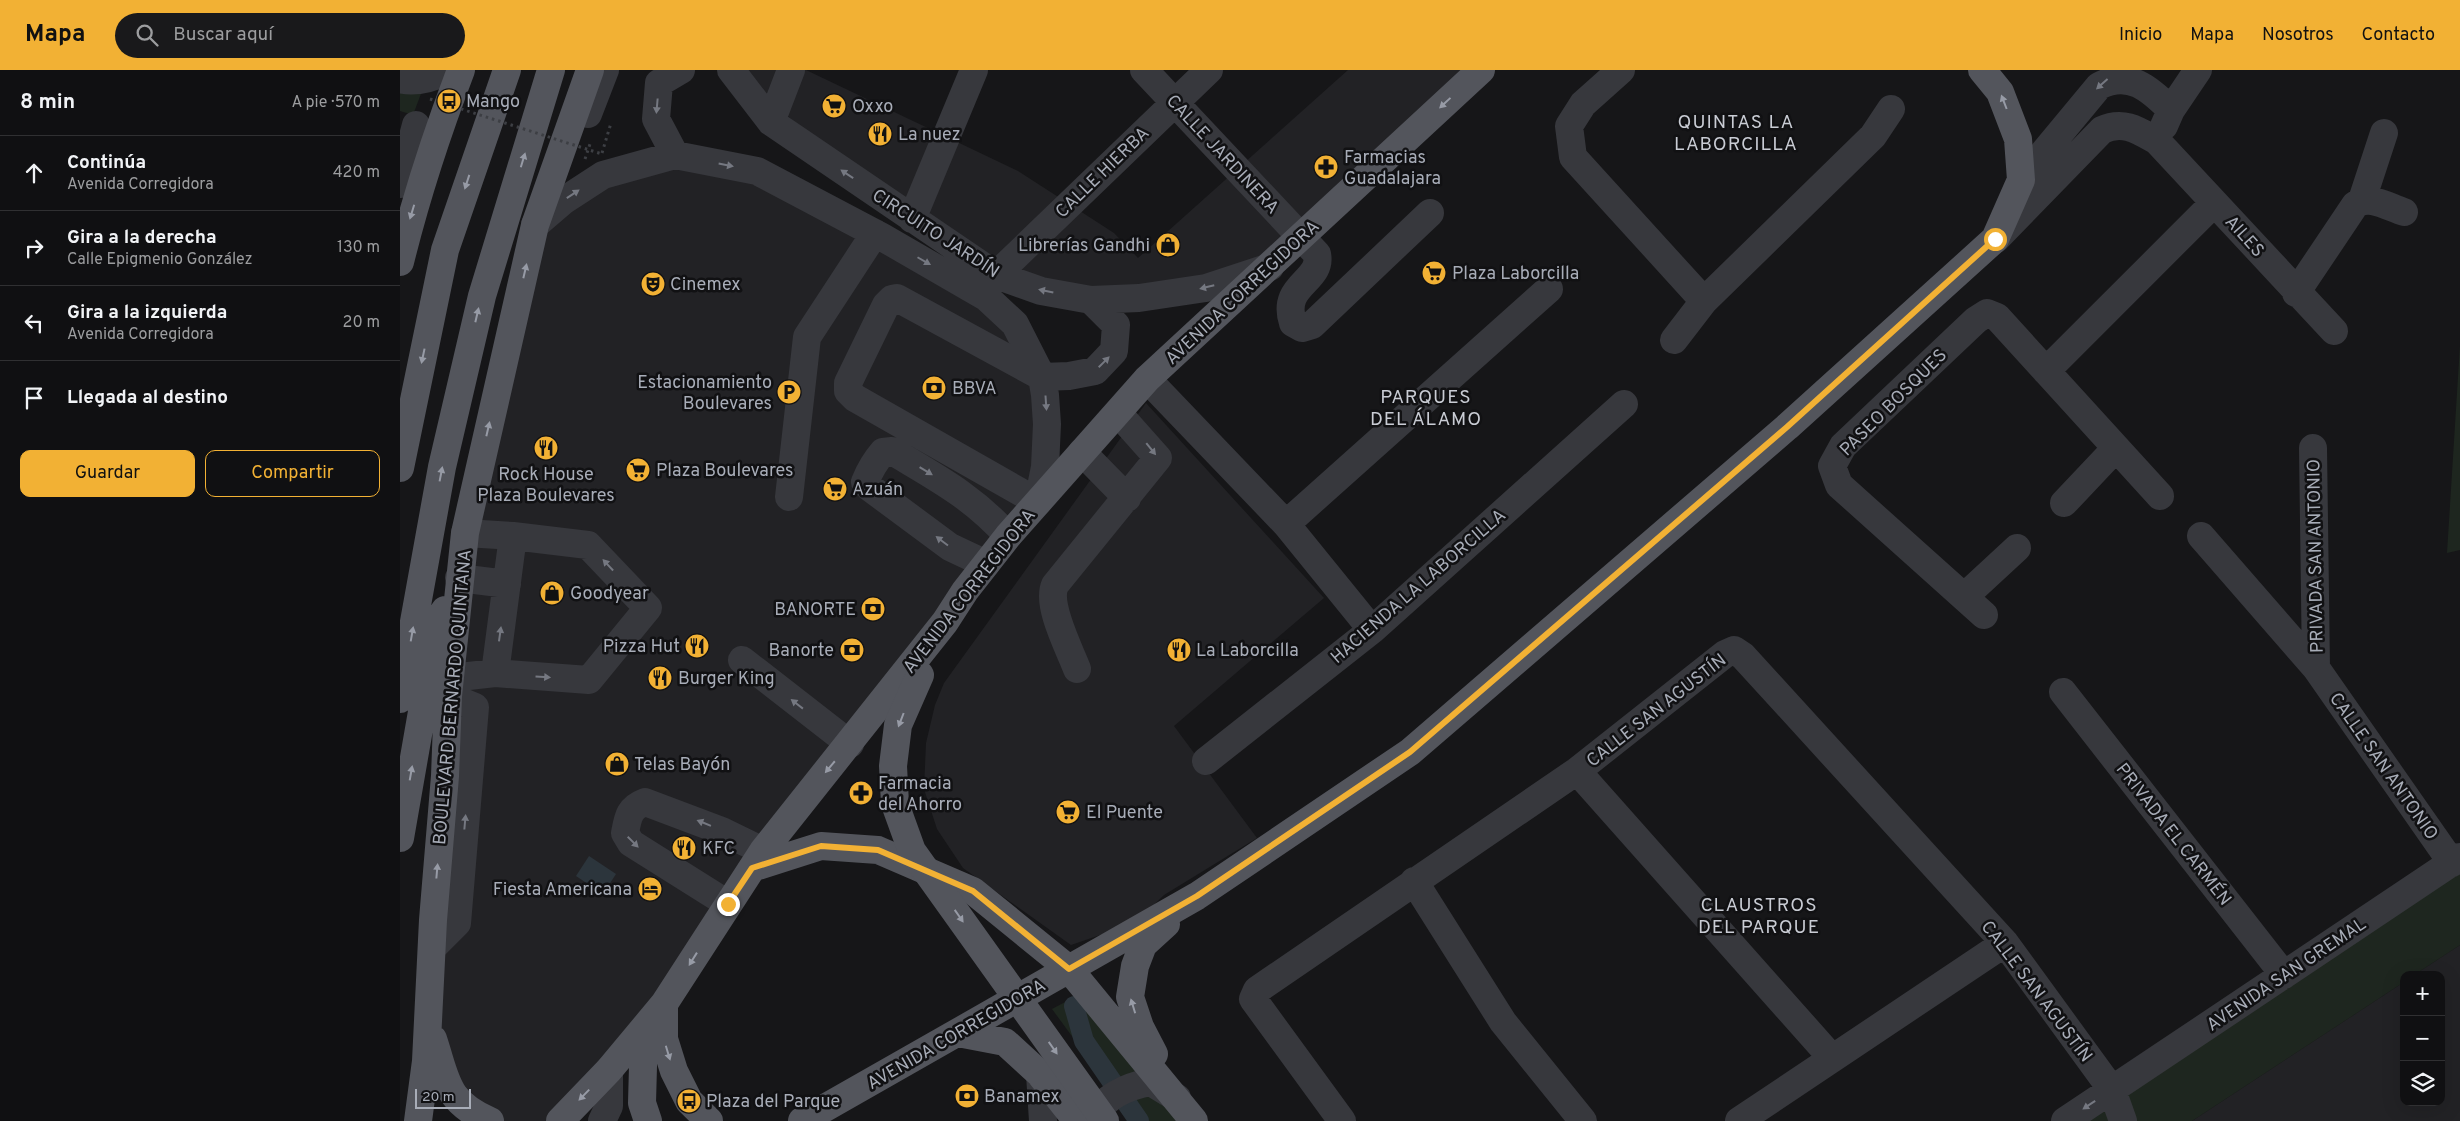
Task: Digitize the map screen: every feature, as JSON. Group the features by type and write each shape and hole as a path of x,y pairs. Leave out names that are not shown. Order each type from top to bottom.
{"main road":[{"path":"401,258 432,149 461,70"},
{"path":"400,468 445,250 507,70"},
{"name":"BOULEVARD BERNARDO QUINTANA","path":"400,699 442,467 482,296 551,70"},
{"name":"BOULEVARD BERNARDO QUINTANA","path":"418,1121 426,1061 449,687 465,533 535,225 590,70"},
{"name":"AVENIDA CORREGIDORA","path":"560,1121 609,1070 664,1004 757,860 945,622 1008,536 1147,380 1481,70"},
{"name":"AVENIDA CORREGIDORA","path":"802,1121 1197,896 1410,752 1787,427 1995,239 2021,180 2018,139 2000,92 1982,70"},
{"path":"400,838 438,620 459,583"},
{"path":"920,675 898,725 893,766 895,804 912,851 1116,1101"},
{"path":"757,860 821,846 878,850 973,891 1069,969 1194,1121"},
{"path":"1177,1098 1140,1027 1130,996 1135,966 1143,945 1197,896"},
{"path":"664,1004 664,1038 674,1071 689,1101 710,1121"},
{"path":"428,1025 450,1093 472,1113 490,1121"},
{"path":"644,1029 642,1103 648,1121"},
{"path":"958,1033 1006,1042 1040,1074 1077,1121"},
{"path":"400,1101 426,1061"}],"street":[{"path":"400,79 407,81 435,77 450,70"},
{"path":"556,164 572,159 605,70"},
{"path":"535,225 563,201 603,174 675,155 656,119 659,83 681,70"},
{"name":"CIRCUITO JARDÍN","path":"731,70 771,122 996,275 1041,291 1091,300 1139,298 1206,288 1270,267"},
{"path":"771,122 791,70"},
{"path":"912,218 974,70"},
{"name":"CALLE JARDINERA","path":"1144,70 1317,254 1319,260 1315,269 1291,299 1289,310 1293,323 1302,328 1312,325 1430,213"},
{"name":"CALLE HIERBA","path":"996,275 1209,70"},
{"path":"1621,70 1582,104 1569,126 1573,158 1704,301"},
{"path":"2157,141 2171,110 2198,70"},
{"path":"2021,180 2099,86 2109,78 2121,76 2135,79 2149,88 2171,110"},
{"path":"1674,340 1704,301 1873,136 1891,109"},
{"path":"408,123 432,149"},
{"path":"400,184 408,123"},
{"name":"AILES","path":"1995,239 2102,130 2112,125 2122,125 2139,130 2157,141 2296,293 2334,331"},
{"path":"2362,200 2384,132"},
{"path":"2044,152 2058,176"},
{"name":"CIRCUITO JARDÍN","path":"675,155 757,171 878,235 986,297 1014,324 1042,377 1047,424 1045,467 1038,502"},
{"path":"2296,293 2355,205 2362,200 2370,200 2404,212"},
{"path":"2046,372 2214,203"},
{"path":"789,497 795,393 807,337 878,235"},
{"path":"1286,524 1549,289"},
{"path":"1038,502 855,398 848,391 848,383 886,305 892,299 897,298 1042,377 1068,376 1095,371 1114,351 1116,325 1091,300"},
{"name":"PASEO BOSQUES","path":"1984,615 1839,485 1832,466 1843,446 1976,320 1987,313 1997,316 2160,496"},
{"path":"1147,380 1286,524 1372,630"},
{"name":"HACIENDA LA LABORCILLA","path":"1206,761 1372,630 1624,404"},
{"path":"1077,669 1053,606 1051,594 1055,585 1158,458 1118,413"},
{"path":"2064,503 2116,448"},
{"name":"PRIVADA SAN ANTONIO","path":"2313,448 2316,668"},
{"path":"986,564 950,547 869,487 865,482 883,452 892,450 964,494 987,513 1008,536"},
{"path":"1082,452 1127,498"},
{"path":"449,687 495,673 589,680 648,608 588,545 513,536 465,533"},
{"path":"495,673 513,536"},
{"name":"PRIVADA SAN ANTONIO","path":"2201,536 2316,668"},
{"path":"1964,597 2017,548"},
{"path":"459,583 507,584"},
{"path":"920,675 945,622"},
{"name":"CALLE SAN AGUSTÍN","path":"1342,1121 1253,999 1254,993 1414,881 1577,771 1725,654 1734,650 1743,656 2005,943 2112,1090"},
{"path":"742,660 850,744"},
{"name":"CALLE SAN ANTONIO","path":"2316,668 2456,860"},
{"name":"PRIVADA EL CARMÉN","path":"2063,692 2284,975"},
{"path":"1577,771 1832,1058"},
{"path":"728,904 631,843 625,833 628,813 636,806 645,802 706,824 757,860"},
{"name":"AVENIDA SAN GREMAL","path":"2065,1121 2456,860"},
{"path":"1414,881 1503,1022 1583,1121"},
{"path":"1739,1121 2005,943"},
{"path":"602,1121 609,1106 609,1070"},
{"path":"1040,1074 1043,1121"},
{"path":"1093,1121 1105,1102 1116,1101 1151,1082 1177,1098"},
{"path":"2112,1090 2123,1121"}],"path":[{"path":"430,99 602,154"}],"shaded area":[{"path":"731,70 806,70 1018,171 1114,233 1138,258 1348,70 1481,70 1270,267 1206,288 1041,291 912,218"},
{"path":"425,83 413,115 400,111 400,84"},
{"path":"675,155 757,171 986,297 1042,377 1038,502 560,1121 490,1121 472,1113 428,1025 448,696 535,225 563,201"},
{"path":"2460,345 2460,550 2447,553"},
{"path":"1146,403 1324,598 1174,726 1257,838 1164,895 1135,923 1071,945 963,868 937,829 924,789 926,743 935,705 944,683"},
{"path":"589,856 616,874 603,894 576,876"},
{"path":"2460,857 2460,945 2420,971 2400,971 2400,985 2192,1121 2065,1121"},
{"path":"2460,945 2460,1121 2192,1121 2400,985 2400,1106 2445,1106 2445,971 2420,971"},
{"path":"1082,993 1182,1121 1134,1121 1052,1009"}],"waterway":[{"path":"1074,1006 1084,1041 1139,1121"}],"place":[{"name":"Mango","path":"449,101"},
{"name":"Oxxo","path":"834,106"},
{"name":"La nuez","path":"880,134"},
{"name":"Farmacias Guadalajara","path":"1326,167"},
{"name":"Librerías Gandhi","path":"1168,245"},
{"name":"Plaza Laborcilla","path":"1434,273"},
{"name":"Cinemex","path":"653,284"},
{"name":"BBVA","path":"934,388"},
{"name":"Estacionamiento Boulevares","path":"789,392"},
{"name":"Rock House Plaza Boulevares","path":"546,448"},
{"name":"Plaza Boulevares","path":"638,470"},
{"name":"Azuán","path":"835,489"},
{"name":"Goodyear","path":"552,593"},
{"name":"BANORTE","path":"873,609"},
{"name":"Pizza Hut","path":"697,646"},
{"name":"Banorte","path":"852,650"},
{"name":"La Laborcilla","path":"1179,650"},
{"name":"Burger King","path":"660,678"},
{"name":"Telas Bayón","path":"617,764"},
{"name":"Farmacia del Ahorro","path":"861,793"},
{"name":"El Puente","path":"1068,812"},
{"name":"KFC","path":"684,848"},
{"name":"Fiesta Americana","path":"650,889"},
{"name":"Banamex","path":"967,1096"},
{"name":"Plaza del Parque","path":"689,1101"}],"district":[{"name":"QUINTAS LA LABORCILLA","path":"1736,132"},
{"name":"PARQUES DEL ÁLAMO","path":"1426,407"},
{"name":"CLAUSTROS DEL PARQUE","path":"1759,915"}],"route":[{"path":"728,904 752,868 821,846 878,850 973,891 1028,933 1069,969 1197,896 1410,752 1787,427 1995,239"}]}
